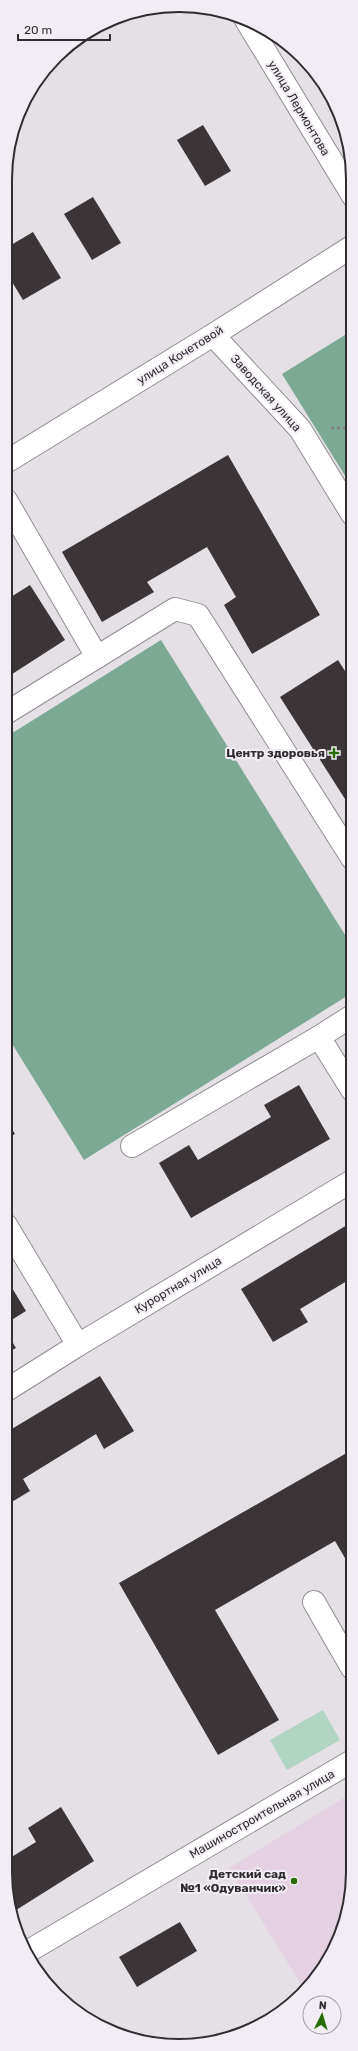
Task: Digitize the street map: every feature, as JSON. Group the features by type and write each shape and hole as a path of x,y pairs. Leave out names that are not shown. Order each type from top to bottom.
{"street":[{"name":"улица Лермонтова","path":"251,28 346,184"},
{"name":"улица Кочетовой","path":"12,458 213,335 346,250"},
{"name":"Заводская улица","path":"213,335 300,429 346,504"},
{"path":"12,510 97,657"},
{"path":"12,709 175,609 198,615 346,849"},
{"path":"132,1146 346,1020"},
{"path":"319,1037 346,1080"},
{"name":"Курортная улица","path":"12,1387 78,1345 346,1185"},
{"path":"12,1235 78,1345"},
{"path":"314,1602 346,1658"},
{"name":"Машиностроительная улица","path":"31,1950 346,1765"}],"shaded area":[{"name":"Детский сад №1 «Одуванчик»","path":"346,1797 346,1883 343,1905 337,1926 324,1956 302,1985 229,1868"}],"green space":[{"path":"346,334 346,477 282,374"},
{"path":"161,640 346,936 346,997 84,1160 12,1044 12,733"},
{"path":"323,1710 340,1740 287,1770 270,1740"}],"building":[{"path":"203,125 231,171 205,186 177,140"},
{"path":"93,197 121,243 92,260 64,214"},
{"path":"33,232 61,278 23,300 12,282 12,244"},
{"path":"228,455 320,615 252,654 224,605 236,597 207,547 147,582 154,592 102,622 62,552"},
{"path":"30,585 65,640 12,674 12,596"},
{"name":"Центр здоровья","path":"338,660 346,673 346,801 280,697"},
{"path":"299,1085 330,1139 191,1218 159,1163 189,1145 198,1160 271,1117 264,1105"},
{"path":"12,1129 15,1134 12,1136"},
{"path":"346,1226 346,1282 300,1309 308,1322 273,1342 241,1289"},
{"path":"12,1288 26,1311 12,1320"},
{"path":"12,1341 16,1348 12,1350"},
{"path":"100,1376 134,1431 104,1449 96,1434 23,1479 30,1491 12,1502 12,1429"},
{"path":"346,1453 346,1560 335,1541 215,1610 279,1720 218,1755 119,1583"},
{"path":"61,1807 94,1861 16,1910 12,1883 12,1857 36,1842 28,1828"},
{"path":"180,1922 197,1951 137,1987 119,1957"}],"place":[{"name":"Центр здоровья","path":"334,753"},
{"name":"Детский сад №1 «Одуванчик»","path":"294,1881"}]}
